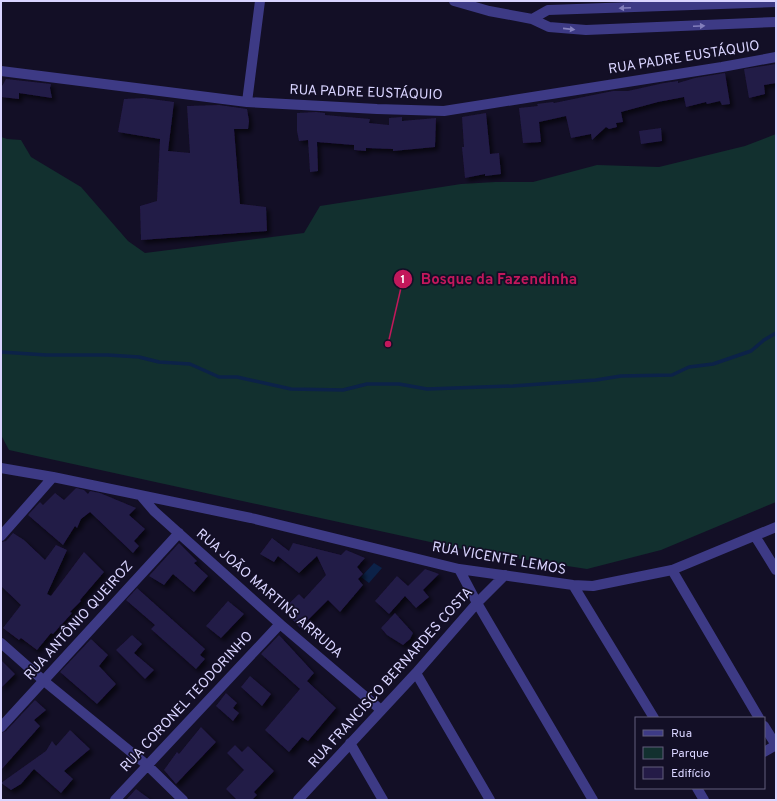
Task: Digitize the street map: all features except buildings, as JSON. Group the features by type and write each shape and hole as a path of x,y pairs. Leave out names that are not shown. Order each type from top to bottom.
{"street":[{"path":"247,102 260,1"},
{"path":"454,1 489,11 532,19 549,27 586,30 776,22"},
{"path":"532,19 548,6 776,2"},
{"path":"548,6 549,27"},
{"name":"RUA PADRE EUSTÁQUIO","path":"1,71 247,102 444,111 714,68 776,56"},
{"name":"RUA VICENTE LEMOS","path":"1,468 251,518 459,569 573,585 593,586 672,570 776,527"},
{"path":"1,536 53,478"},
{"name":"RUA JOÃO MARTINS ARRUDA","path":"142,497 154,511 280,624 381,710"},
{"name":"RUA ANTÔNIO QUEIROZ","path":"1,727 179,533"},
{"path":"755,536 776,570"},
{"path":"459,569 477,603 593,800"},
{"path":"672,570 758,717"},
{"name":"RUA FRANCISCO BERNARDES COSTA","path":"298,800 416,672 477,603 505,575"},
{"path":"573,585 653,717"},
{"name":"RUA CORONEL TEODORINHO","path":"115,800 280,624"},
{"path":"1,643 44,681 147,765 183,800"},
{"path":"416,672 490,800"},
{"path":"765,728 776,745 765,751"},
{"path":"350,743 383,800"},
{"path":"699,789 704,800"}],"green space":[{"path":"776,134 776,502 661,550 587,569 476,552 9,450 1,435 1,137 21,140 31,157 81,187 128,241 145,253 304,233 320,206 461,184 533,182 597,165 659,167 745,146"}],"water":[{"path":"374,563 382,568 369,583 361,577"}],"waterway":[{"path":"1,352 46,355 108,355 139,357 159,362 190,364 219,377 237,377 291,389 343,390 367,384 399,384 427,389 513,386 596,380 621,376 672,375 689,367 713,364 751,351 764,340 776,333"}],"place":[{"name":"Bosque da Fazendinha","path":"388,344"}]}
